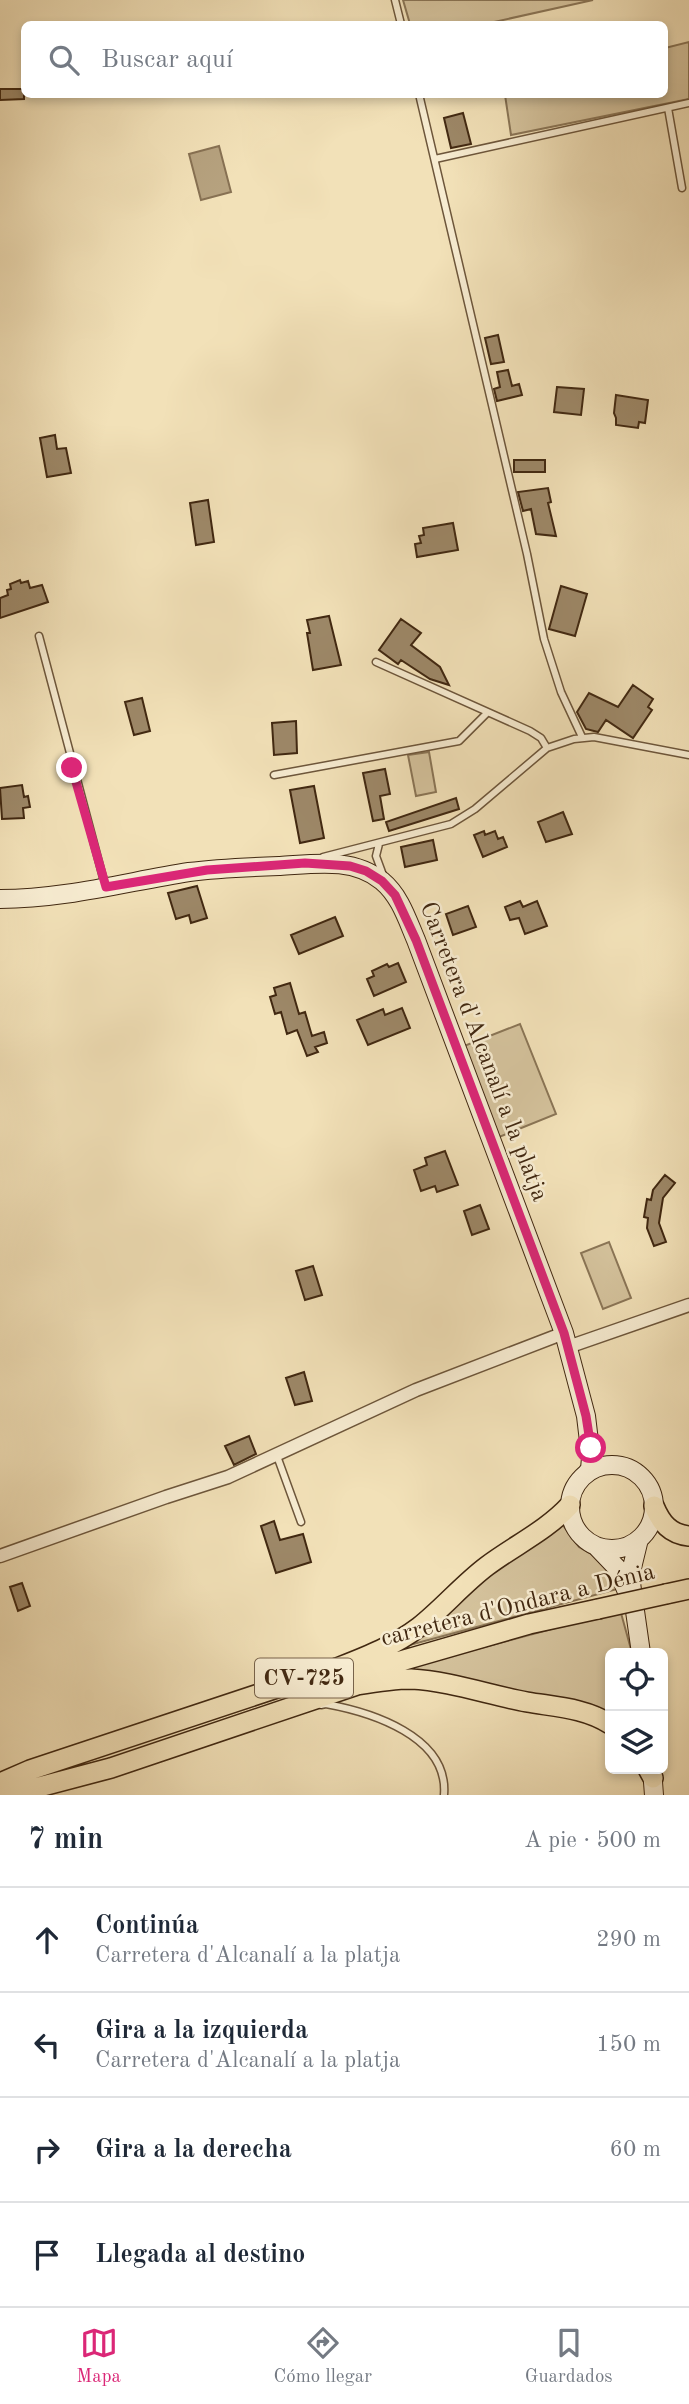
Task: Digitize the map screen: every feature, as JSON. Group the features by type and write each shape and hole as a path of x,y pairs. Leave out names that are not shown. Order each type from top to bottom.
{"main road":[{"name":"Carretera d'Alcanalí a la platja","path":"0,898 41,897 198,871 327,863 366,871 382,881 395,895 425,963 566,1340 586,1416 591,1458 590,1469 586,1474"},
{"name":"Carretera d'Alcanalí a la platja","path":"586,1416 601,1450 621,1466"},
{"path":"635,1619 618,1568 576,1530 570,1505 578,1483 586,1474 609,1465 621,1466 634,1472 644,1480 666,1527 689,1536"},
{"name":"CV-725","path":"0,1784 30,1770 337,1668 377,1652 420,1626 481,1571 506,1551 538,1533 570,1505"},
{"path":"596,1546 611,1549 626,1547 639,1539 647,1530 654,1506"},
{"path":"639,1539 630,1576 640,1648"},
{"name":"carretera d'Ondara a Dénia","path":"0,1784 127,1750 419,1654 529,1624 689,1589"},
{"name":"CV-725","path":"9,1795 111,1768 357,1685 386,1680 408,1679 443,1683 571,1709 605,1721"}],"street":[{"path":"0,1556 228,1477 416,1390 566,1340 689,1305"}],"lane":[{"path":"395,0 400,21"},
{"path":"420,98 527,554 544,639 561,692 582,737"},
{"path":"435,159 689,103"},
{"path":"668,108 682,188"},
{"path":"38,636 106,887"},
{"path":"376,662 530,731 541,738 547,748"},
{"path":"274,775 459,741 487,713"},
{"path":"282,866 441,828 461,819 547,748 582,737 689,755"},
{"path":"379,844 376,856 385,880 395,895"},
{"path":"277,1456 302,1522"},
{"path":"111,1768 326,1704 360,1710 408,1733 437,1764 444,1795"}],"shaded area":[{"path":"403,0 593,0 498,21 409,21"},
{"path":"689,42 689,99 511,135 505,98 668,98 668,47"},
{"path":"219,146 231,192 201,200 189,154"},
{"path":"429,752 436,792 416,796 408,755"},
{"path":"520,1024 556,1114 499,1137 464,1046"},
{"path":"609,1242 631,1298 603,1309 581,1253"},
{"path":"562,1524 579,1547 600,1559 621,1588 406,1646 466,1591"},
{"path":"621,1613 631,1648 605,1648 605,1714 536,1695 402,1669"}],"building":[{"path":"0,89 21,89 21,98 24,98 24,99 0,100"},
{"path":"463,113 471,144 451,148 444,118"},
{"path":"498,335 504,362 491,364 485,338"},
{"path":"508,370 512,386 519,384 522,395 497,401 494,389 500,387 497,372"},
{"path":"557,387 584,389 581,415 554,412"},
{"path":"616,395 648,400 645,423 639,422 638,428 616,425"},
{"path":"55,435 57,449 66,448 71,473 47,477 40,438"},
{"path":"514,460 545,460 545,472 514,472"},
{"path":"548,488 551,502 548,503 556,536 536,534 531,509 523,511 518,492"},
{"path":"208,500 214,542 196,545 190,503"},
{"path":"453,523 458,550 417,557 415,544 421,543 419,536 424,535 423,528"},
{"path":"20,580 21,583 28,581 30,588 42,585 48,602 0,618 0,598 8,595 10,584"},
{"path":"561,586 587,594 575,636 549,629"},
{"path":"329,616 341,665 313,670 307,620"},
{"path":"401,619 421,633 411,645 440,667 449,685 430,679 401,660 398,664 379,650"},
{"path":"633,685 653,699 648,707 652,710 633,738 606,720 598,732 586,729 577,712 589,693 618,707"},
{"path":"142,698 150,731 134,735 125,702"},
{"path":"296,721 297,753 274,755 272,723"},
{"path":"385,769 390,794 380,796 384,819 373,821 363,773"},
{"path":"22,785 24,797 28,796 30,807 23,808 24,818 2,819 0,788"},
{"path":"314,786 324,838 300,843 290,790"},
{"path":"456,798 459,809 389,831 386,822"},
{"path":"563,812 572,834 546,842 538,822"},
{"path":"484,831 485,835 495,831 498,839 503,837 507,847 483,857 474,835"},
{"path":"433,840 437,860 405,867 401,847"},
{"path":"197,886 207,918 191,923 189,915 176,919 168,893"},
{"path":"520,901 523,907 537,901 547,926 525,934 519,918 510,920 505,907"},
{"path":"468,906 476,927 453,935 446,914"},
{"path":"335,917 343,936 299,954 291,935"},
{"path":"398,963 406,982 374,996 367,979 374,976 372,971 387,964 389,967"},
{"path":"290,983 299,1014 305,1012 312,1036 324,1032 327,1043 315,1047 318,1052 307,1056 297,1030 287,1034 281,1012 275,1014 270,997 276,995 274,988"},
{"path":"402,1008 410,1028 368,1045 357,1020 383,1009 385,1015"},
{"path":"445,1151 458,1185 437,1192 435,1186 421,1191 414,1170 427,1165 425,1158"},
{"path":"665,1175 675,1183 663,1198 659,1223 666,1242 654,1246 647,1228 648,1218 644,1217 647,1199 651,1200 653,1190"},
{"path":"480,1205 489,1229 472,1235 464,1211"},
{"path":"313,1266 322,1295 305,1300 296,1271"},
{"path":"304,1372 312,1401 295,1405 286,1378"},
{"path":"249,1436 256,1454 234,1465 225,1446"},
{"path":"274,1521 280,1540 303,1534 311,1562 276,1573 261,1526"},
{"path":"22,1583 30,1606 18,1611 10,1587"}],"route":[{"path":"72,768 106,887 207,870 327,863 366,871 382,881 395,895 416,940 564,1333 577,1377 591,1448"}]}
